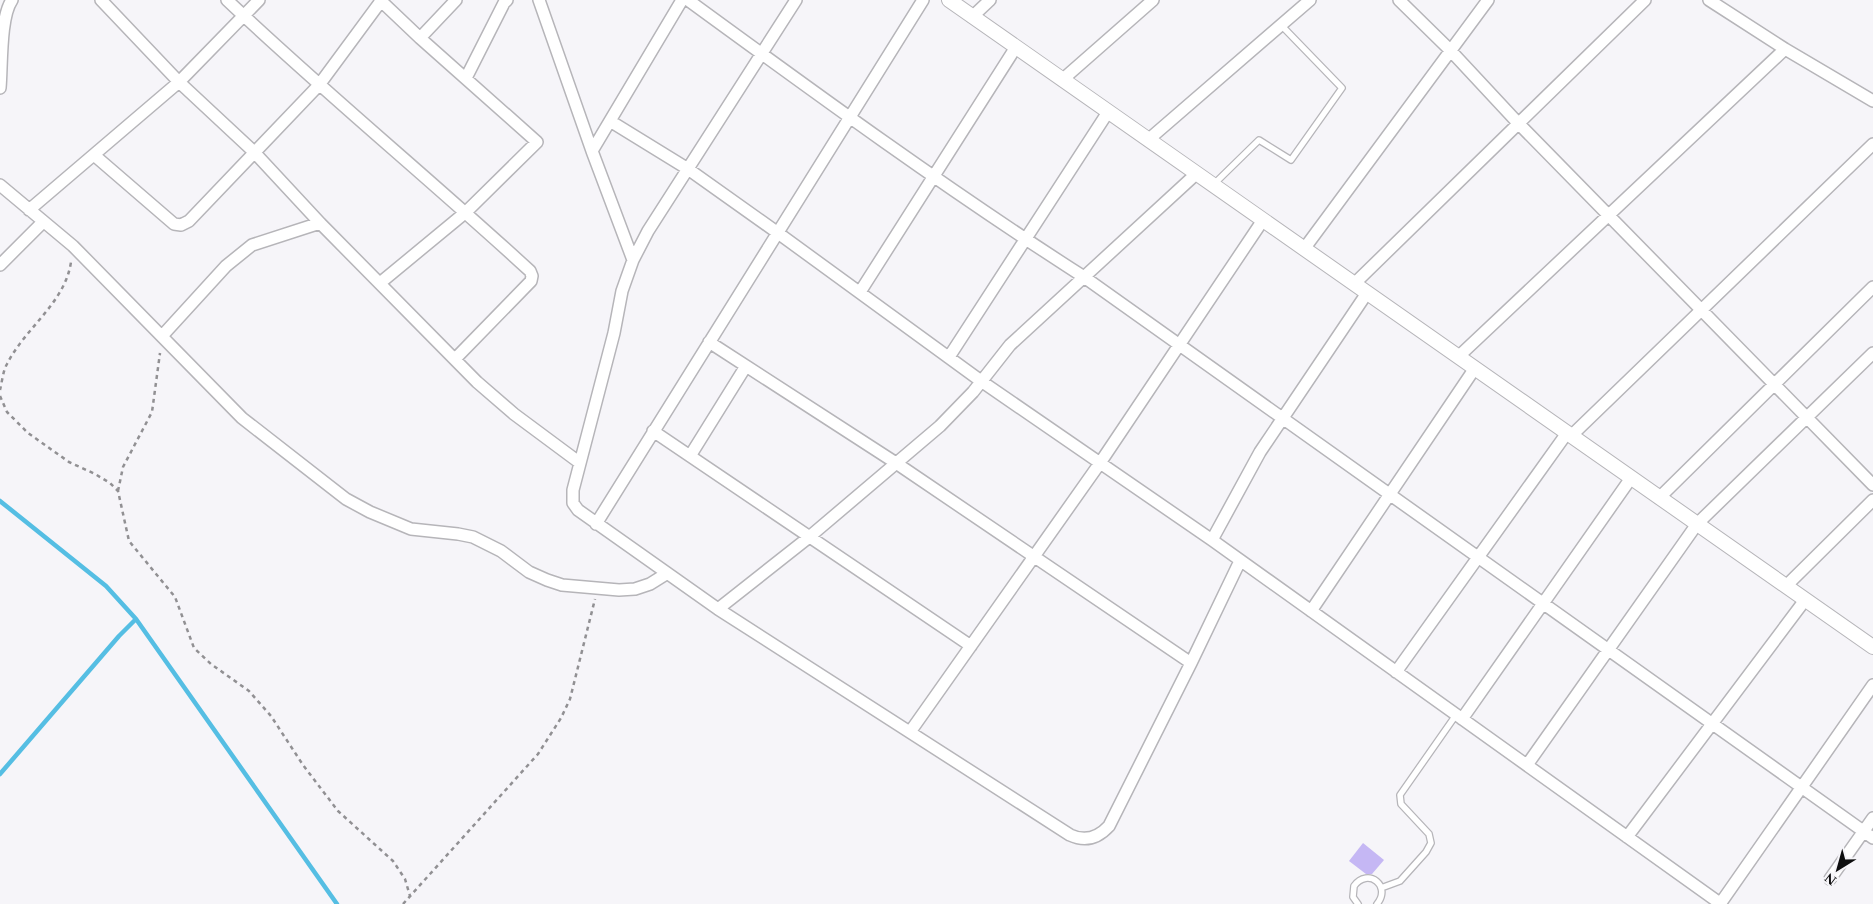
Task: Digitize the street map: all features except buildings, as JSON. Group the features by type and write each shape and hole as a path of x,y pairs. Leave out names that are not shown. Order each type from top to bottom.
{"street":[{"path":"0,88 2,21 8,4 12,0"},
{"path":"101,0 180,82 254,152 320,223 477,382 514,414 580,464"},
{"path":"227,0 318,85 466,212 530,271 531,281 455,359"},
{"path":"29,210 180,82 259,0"},
{"path":"94,155 165,218 174,224 181,225 189,221 318,85 380,0 537,142 466,212 380,284"},
{"path":"420,38 456,0"},
{"path":"466,78 504,3 508,0"},
{"path":"540,0 592,152 633,260"},
{"path":"592,152 682,0"},
{"path":"688,0 849,118 1180,344 1868,835"},
{"path":"796,0 648,231 633,260 622,291 614,333 573,490 573,503 578,510 718,610 1076,838 1091,838 1104,832 1109,826 1240,561"},
{"path":"596,524 923,0"},
{"path":"949,0 1873,647"},
{"path":"972,16 990,0"},
{"path":"1062,80 1153,0"},
{"path":"1148,140 1310,0"},
{"path":"1399,0 1450,50 1608,216 1873,485"},
{"path":"1304,249 1488,0"},
{"path":"1354,284 1645,0"},
{"path":"1709,0 1785,49 1873,101"},
{"path":"860,292 932,176 1016,47"},
{"path":"1458,357 1785,49"},
{"path":"949,357 1108,112"},
{"path":"610,121 688,170 778,233 981,381 1212,540 1721,904 1873,685"},
{"path":"1396,672 1569,434 1702,310 1873,144"},
{"path":"718,610 808,538 940,426 973,392 1010,345 1196,174"},
{"path":"0,186 73,246 242,418 346,499 370,512 411,529 473,537 493,546 529,572 562,585 598,589 635,589 650,584 666,574"},
{"path":"910,732 1100,463 1263,220"},
{"path":"0,265 43,222"},
{"path":"162,336 226,266 252,245 320,223"},
{"path":"1659,498 1873,287"},
{"path":"1212,540 1260,452 1367,293"},
{"path":"709,342 896,463 1191,663"},
{"path":"1527,765 1697,524 1873,353"},
{"path":"690,456 746,366"},
{"path":"1311,611 1475,368"},
{"path":"653,431 808,538 971,646"},
{"path":"1459,717 1543,603 1631,478"},
{"path":"1786,586 1873,500"},
{"path":"1627,837 1805,600"},
{"path":"1830,879 1868,835 1873,818"}],"lane":[{"path":"1213,185 1259,140 1291,160 1342,88 1281,25"},
{"path":"1382,888 1400,881 1429,849 1430,834 1402,804 1400,795 1459,717"},
{"path":"1358,904 1352,892 1357,881 1368,878 1379,883 1382,888 1381,899 1377,904"}],"path":[{"path":"0,390 7,364 37,321 62,291 69,276 73,246"},
{"path":"162,336 152,412 123,467 118,491 129,542 175,597 194,648 211,664 249,692 271,716 303,765 338,811 393,861 405,879 410,896"},
{"path":"0,396 7,412 28,433 69,462 95,474 118,491"},
{"path":"403,904 538,754 549,738 570,699 598,589"}],"waterway":[{"path":"0,501 106,586 136,619 337,904"},
{"path":"0,774 119,636 136,619"}]}
